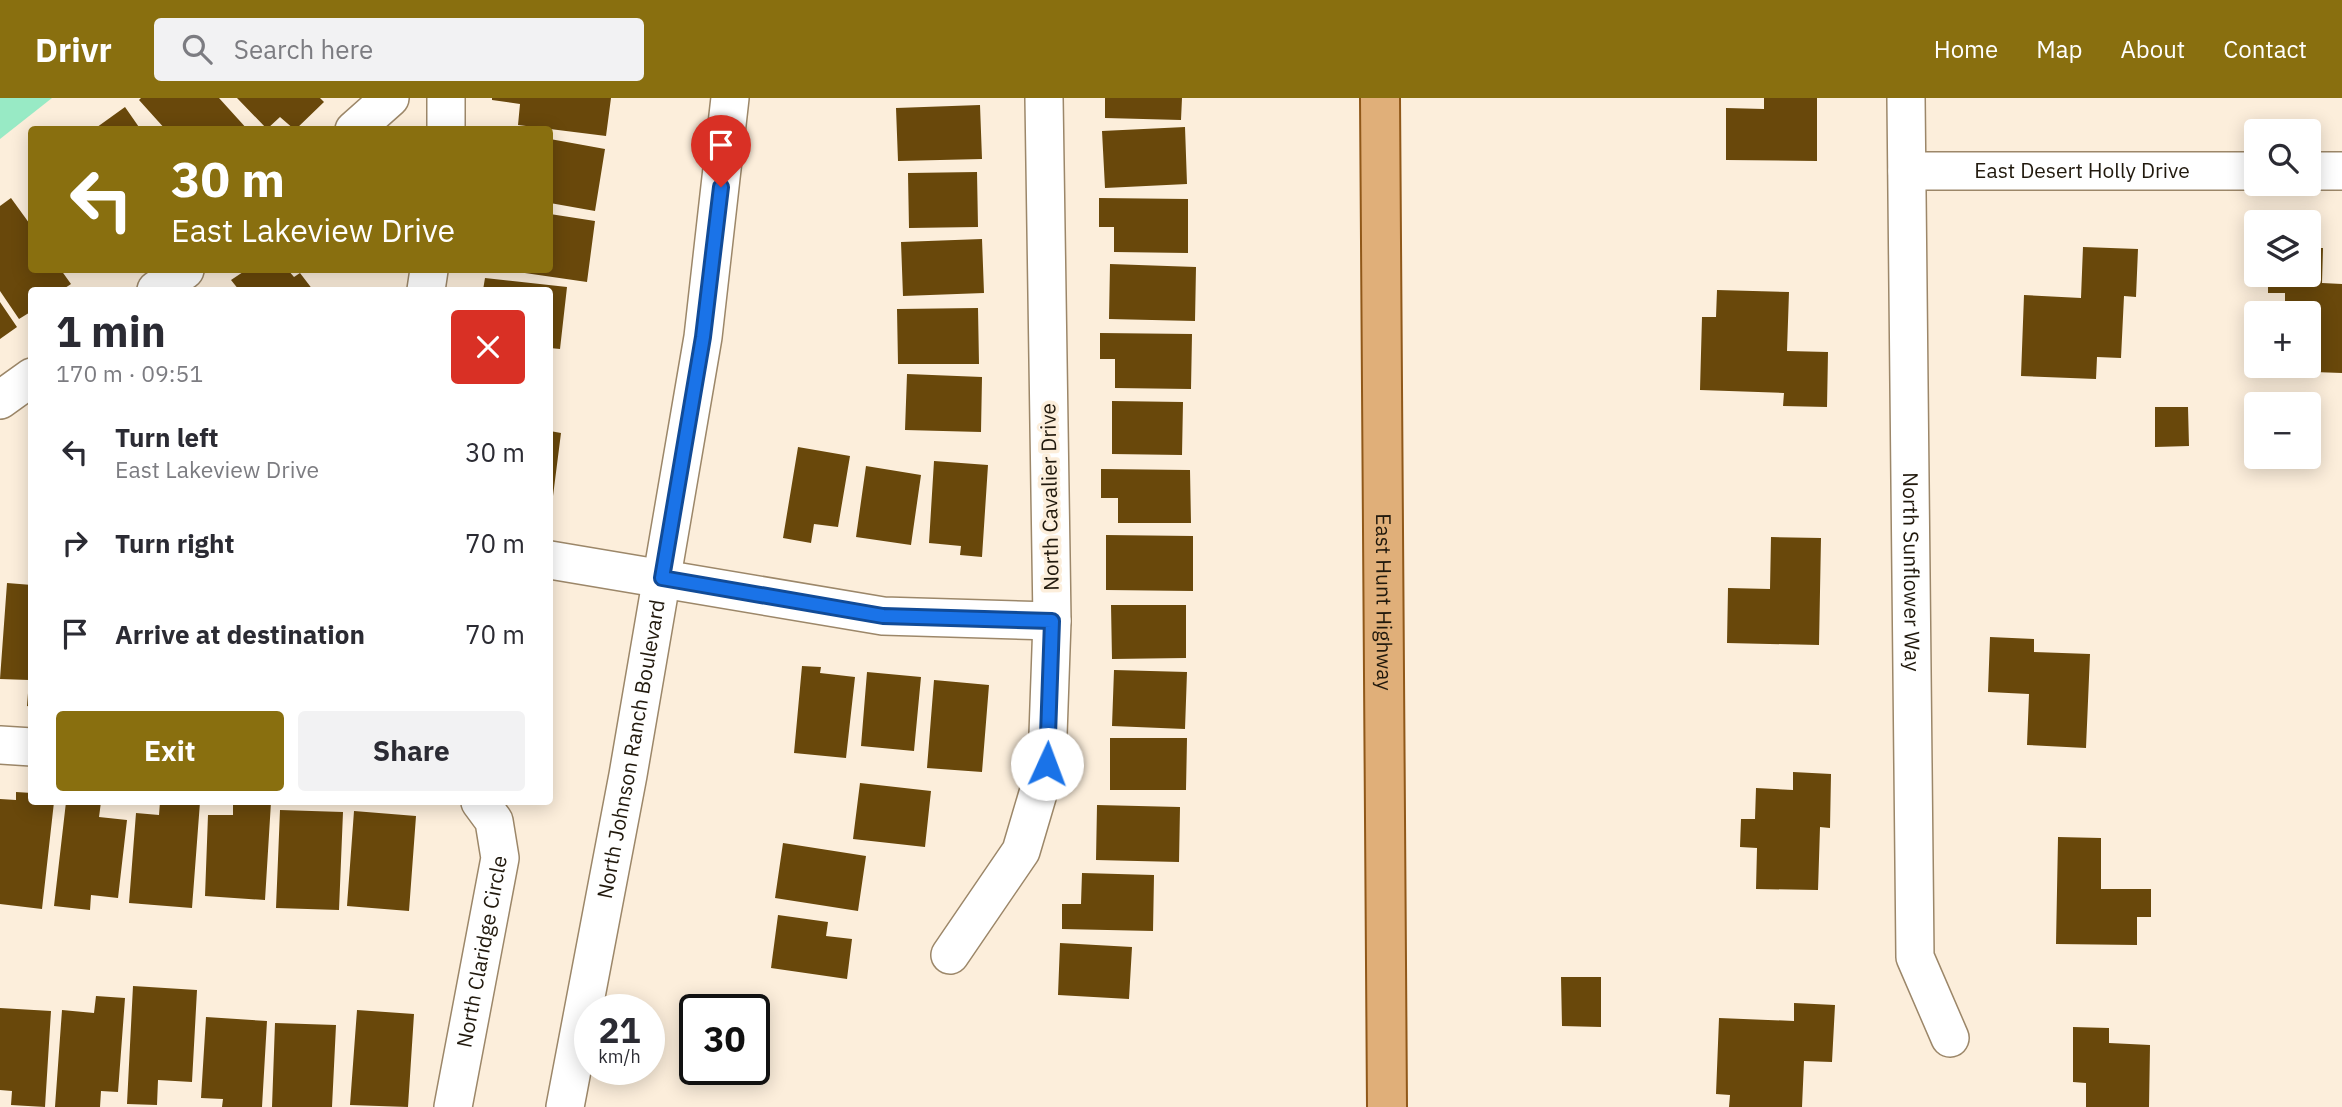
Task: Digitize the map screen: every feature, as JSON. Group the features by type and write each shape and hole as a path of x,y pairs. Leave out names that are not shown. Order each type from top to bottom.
{"main road":[{"name":"East Hunt Highway","path":"1380,98 1387,1107"}],"street":[{"path":"358,126 390,98"},
{"path":"446,98 446,126"},
{"name":"North Johnson Ranch Boulevard","path":"565,1107 628,775 703,337 730,98"},
{"name":"North Cavalier Drive","path":"950,955 1021,851 1047,764 1052,621 1044,98"},
{"name":"North Sunflower Way","path":"1906,98 1914,957 1950,1038"},
{"name":"East Desert Holly Drive","path":"1907,171 2244,171"},
{"path":"2321,171 2342,171"},
{"path":"160,287 182,273"},
{"path":"0,400 28,380"},
{"path":"553,560 883,616 1052,621"},
{"path":"0,745 28,747"},
{"name":"North Claridge Circle","path":"453,1107 500,858 494,821 482,805"}],"green space":[{"path":"0,98 52,98 0,139"}],"building":[{"path":"219,98 244,126 162,126 139,100"},
{"path":"237,98 320,98 324,102 299,126 290,126 280,117 270,126 264,126"},
{"path":"611,98 606,136 553,129 553,126 518,125 520,104 492,100"},
{"path":"1105,98 1182,98 1181,120 1105,118"},
{"path":"1764,98 1817,98 1817,161 1726,160 1726,108 1764,109"},
{"path":"980,105 982,159 898,161 896,108"},
{"path":"125,107 138,126 99,126"},
{"path":"1185,127 1187,184 1105,188 1102,131"},
{"path":"553,140 605,149 595,211 553,204"},
{"path":"977,172 978,227 909,228 908,173"},
{"path":"11,198 28,221 28,273 63,273 71,284 66,287 28,287 28,313 19,319 0,291 0,206"},
{"path":"1099,198 1188,199 1188,253 1114,252 1114,227 1099,227"},
{"path":"553,214 595,221 587,282 525,273 553,273"},
{"path":"982,239 984,293 903,296 901,242"},
{"path":"2083,247 2138,249 2136,297 2124,296 2121,358 2097,357 2096,379 2021,376 2024,295 2081,298"},
{"path":"2323,248 2322,283 2342,284 2342,373 2321,372 2321,301 2285,301 2285,293 2268,293 2268,287 2321,287"},
{"path":"1110,264 1196,267 1195,321 1109,319"},
{"path":"242,273 291,273 294,277 300,273 311,287 237,287 231,280"},
{"path":"485,278 567,287 560,349 553,348 553,287 484,287"},
{"path":"1717,290 1789,292 1787,351 1828,352 1827,407 1783,406 1784,393 1700,390 1702,317 1716,317"},
{"path":"0,302 17,327 0,339"},
{"path":"978,308 979,364 898,364 897,309"},
{"path":"1100,333 1192,334 1191,389 1115,388 1115,359 1100,359"},
{"path":"907,374 982,377 981,432 905,430"},
{"path":"1112,401 1183,402 1182,455 1112,454"},
{"path":"2155,407 2188,407 2189,446 2155,447"},
{"path":"553,432 561,433 553,496"},
{"path":"798,447 850,456 838,527 814,524 811,543 783,538"},
{"path":"934,461 988,465 982,557 960,555 961,546 929,543"},
{"path":"866,466 921,475 911,545 856,537"},
{"path":"1101,469 1190,470 1191,523 1118,523 1118,498 1101,498"},
{"path":"1106,535 1193,536 1193,591 1106,590"},
{"path":"1771,537 1821,538 1819,645 1727,643 1728,588 1770,589"},
{"path":"7,583 28,585 28,680 0,679"},
{"path":"1111,605 1186,605 1186,658 1112,659"},
{"path":"1990,637 2034,639 2034,652 2090,654 2086,748 2027,745 2029,694 1988,692"},
{"path":"802,666 821,667 820,673 855,677 846,758 794,753"},
{"path":"1114,670 1187,672 1185,729 1112,726"},
{"path":"867,672 921,677 914,751 861,746"},
{"path":"934,680 989,685 982,772 927,768"},
{"path":"1110,738 1187,738 1186,790 1110,790"},
{"path":"1793,772 1831,774 1830,828 1820,827 1818,890 1756,889 1757,848 1740,847 1741,819 1755,819 1756,788 1793,790"},
{"path":"860,783 931,791 925,847 853,839"},
{"path":"16,792 28,793 28,805 54,805 42,909 0,904 0,799 16,800"},
{"path":"66,805 101,805 99,817 127,820 118,898 91,895 90,910 54,906"},
{"path":"160,805 200,805 192,908 129,903 136,813 159,815"},
{"path":"233,805 271,805 265,900 205,896 208,815 233,815"},
{"path":"1097,805 1180,807 1179,862 1096,860"},
{"path":"280,810 343,812 339,910 276,908"},
{"path":"354,811 416,816 409,911 347,906"},
{"path":"2058,837 2101,838 2101,889 2151,889 2151,917 2137,917 2137,945 2056,944"},
{"path":"783,843 866,856 858,911 775,898"},
{"path":"1082,873 1154,875 1153,931 1062,929 1062,904 1081,904"},
{"path":"778,915 828,922 826,936 852,939 847,979 771,968"},
{"path":"1060,943 1132,947 1129,999 1058,995"},
{"path":"1561,977 1601,977 1601,1027 1562,1026"},
{"path":"133,986 197,990 192,1082 158,1080 157,1105 127,1104"},
{"path":"96,996 125,998 118,1092 101,1091 100,1107 55,1107 62,1010 94,1013"},
{"path":"1794,1003 1835,1005 1832,1062 1804,1061 1802,1107 1729,1107 1730,1095 1716,1094 1719,1018 1794,1021"},
{"path":"0,1008 51,1011 45,1107 11,1105 12,1091 0,1090"},
{"path":"357,1010 414,1014 408,1107 350,1105"},
{"path":"206,1017 267,1021 262,1107 222,1107 223,1099 201,1098"},
{"path":"275,1023 336,1025 332,1107 272,1107"},
{"path":"2073,1027 2109,1028 2109,1043 2150,1045 2149,1107 2086,1107 2086,1083 2073,1082"}],"route":[{"path":"721,187 703,337 662,578 883,616 1052,621 1047,764"}]}
